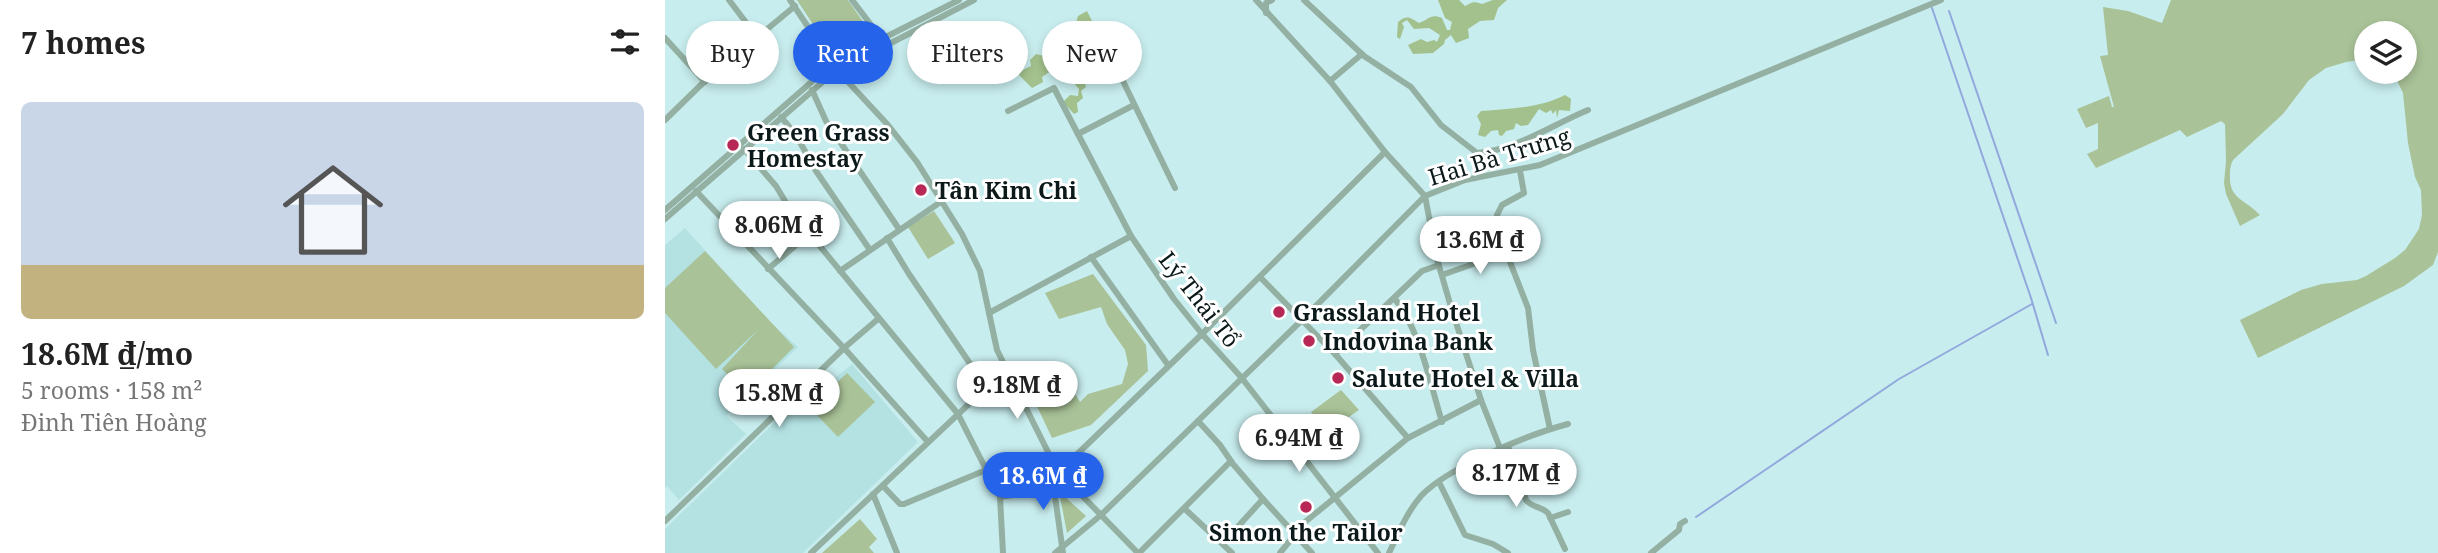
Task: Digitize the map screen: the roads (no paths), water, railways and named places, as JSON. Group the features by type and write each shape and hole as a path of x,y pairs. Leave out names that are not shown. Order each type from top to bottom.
{"street":[{"path":"729,0 745,21"},
{"path":"852,0 868,21"},
{"path":"893,32 959,0"},
{"path":"893,41 974,0"},
{"path":"1256,0 1330,81 1385,152 1425,196 1439,265 1481,400 1526,500 1530,505 1545,510 1565,549"},
{"path":"1266,13 1266,3 1272,0"},
{"path":"1304,0 1362,54 1411,87 1441,125 1477,153 1520,142 1588,110"},
{"name":"Hai Bà Trưng","path":"1055,553 1063,551 1198,421 1425,196 1465,180 1540,165 1941,0"},
{"path":"774,21 793,3 805,21"},
{"path":"665,38 686,61"},
{"path":"1330,81 1362,54"},
{"path":"665,120 703,84"},
{"path":"665,210 809,84"},
{"path":"665,219 820,84"},
{"path":"850,84 888,125 917,162 967,246 980,271 997,350 1057,470 1138,553 1231,461"},
{"path":"1124,84 1175,188"},
{"name":"Lý Thái Tổ","path":"1008,111 1054,88 1131,236 1174,299 1241,377 1378,553"},
{"path":"812,90 826,121 899,229"},
{"path":"1078,134 1134,105"},
{"path":"781,117 796,135 816,171 870,250"},
{"path":"744,149 776,186 809,234 958,414 1000,497 1003,553"},
{"path":"1063,551 1053,489 1057,470 1069,462 1202,334 1385,152"},
{"path":"1520,170 1524,193 1502,205 1497,211 1504,247 1528,308 1533,350 1550,429"},
{"path":"697,191 928,442"},
{"path":"840,271 942,201"},
{"path":"768,269 809,234"},
{"path":"989,313 1131,236"},
{"path":"887,238 986,387"},
{"path":"1442,275 1476,263 1504,247"},
{"path":"1090,257 1168,365"},
{"path":"1335,354 1422,271 1439,265"},
{"path":"1260,277 1335,354 1408,438"},
{"path":"1395,299 1403,309 1414,334 1442,422"},
{"path":"665,521 844,348 878,319"},
{"path":"811,553 1006,369"},
{"path":"1280,553 1305,522 1408,438 1481,400"},
{"path":"1198,421 1263,499 1289,525 1295,537 1312,553"},
{"path":"1388,553 1421,496 1439,482 1504,447 1568,424"},
{"path":"883,485 896,500 904,504 986,470"},
{"path":"1439,482 1465,535 1493,544 1508,553"},
{"path":"1000,497 1053,489"},
{"path":"873,494 897,553"},
{"path":"1223,543 1263,499"},
{"path":"1185,509 1232,553"},
{"path":"1550,518 1567,512"},
{"path":"1651,553 1679,530 1685,521"},
{"path":"1289,525 1305,522"}],"waterway":[{"path":"1932,8 2048,355"},
{"path":"1949,11 2056,323"},
{"path":"1696,517 1899,379 2032,304"}],"place":[{"name":"Green Grass Homestay","path":"733,145"},
{"name":"Tân Kim Chi","path":"921,190"},
{"name":"Grassland Hotel","path":"1279,312"},
{"name":"Indovina Bank","path":"1309,341"},
{"name":"Salute Hotel & Villa","path":"1338,378"},
{"name":"Simon the Tailor","path":"1306,507"}]}
